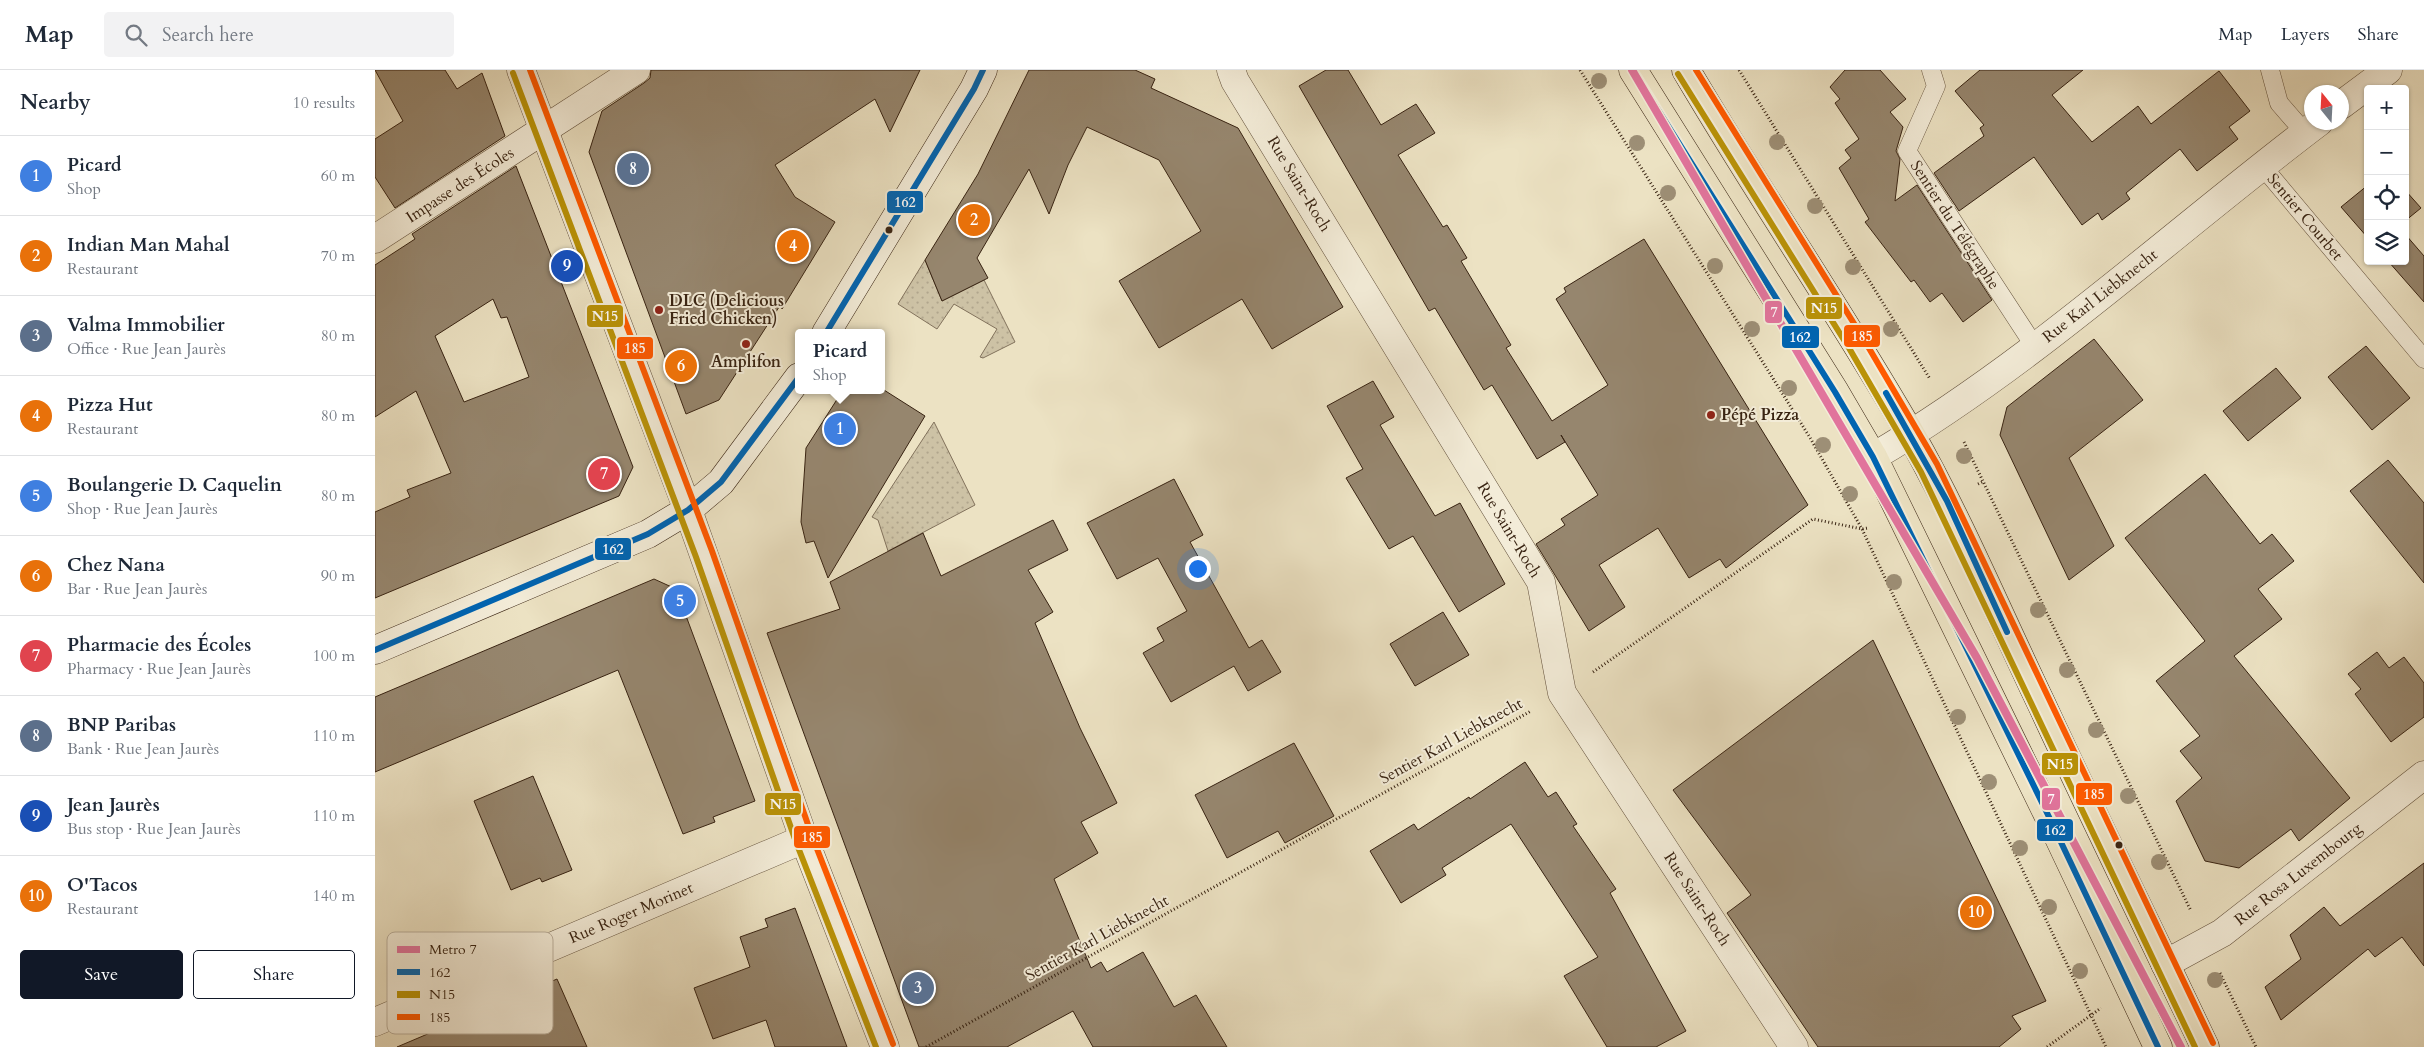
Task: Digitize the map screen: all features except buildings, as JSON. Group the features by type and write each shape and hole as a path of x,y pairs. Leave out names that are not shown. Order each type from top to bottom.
{"main road":[{"path":"1633,70 1825,375 1873,458 2050,819 2158,1047"},
{"path":"1686,70 1734,151 1911,435 1947,501 2103,836 2205,1047"}],"street":[{"path":"521,70 688,510 803,839 885,1047"},
{"name":"Impasse des Écoles","path":"375,239 636,70"},
{"path":"827,329 974,89 983,70"},
{"name":"Rue Saint-Roch","path":"1231,70 1235,81 1541,582 1562,694 1794,1047"},
{"path":"2349,99 2388,70"},
{"name":"Rue Karl Liebknecht","path":"1873,458 1948,411 2035,346 2310,130"},
{"path":"375,650 648,534 688,510 721,482 795,382"},
{"name":"Rue Rosa Luxembourg","path":"2165,964 2222,934 2424,775"},
{"name":"Rue Roger Morinet","path":"553,946 803,839"},
{"name":"Rue Roger Morinet","path":"375,1022 387,1017"}],"lane":[{"name":"Sentier du Télégraphe","path":"1931,70 1936,86 1907,151 2035,346"},
{"path":"2270,70 2279,103 2304,122"},
{"name":"Sentier Courbet","path":"2263,168 2424,359"}],"path":[{"path":"1580,70 1809,436 1862,529 2106,1047"},
{"path":"1947,501 1984,481"},
{"name":"Sentier Karl Liebknecht","path":"926,1047 1562,694 1813,519 1862,529 1905,520"},
{"path":"2047,1047 2130,989"}],"shaded area":[{"path":"925,260 942,301 984,280 1015,342 983,358 980,357 997,329 954,304 937,329 898,304"},
{"path":"934,422 975,505 888,551 878,520 872,517"}],"metro line":[{"name":"7","path":"1632,70 1977,658 2181,1047"}],"transit line":[{"name":"185","path":"530,70 712,551 812,836 893,1044"},
{"name":"162","path":"828,329 974,89 983,70"},
{"name":"162","path":"1633,70 1835,392 1873,457 2050,819 2158,1047"},
{"name":"185","path":"1696,70 1863,338 1937,464 2213,1043"},
{"name":"N15","path":"513,73 696,557 796,842 876,1047"},
{"name":"N15","path":"1678,74 1849,348 1921,472 2195,1047"},
{"name":"162","path":"375,650 648,534 688,510 721,482 795,382"},
{"name":"162","path":"1886,393 1947,501 2007,632"}],"place":[{"name":"BNP Paribas","path":"633,169"},
{"name":"Indian Man Mahal","path":"974,220"},
{"name":"Pizza Hut","path":"793,246"},
{"name":"Jean Jaurès","path":"567,266"},
{"name":"DLC (Delicious Fried Chicken)","path":"659,310"},
{"name":"Amplifon","path":"746,344"},
{"name":"Chez Nana","path":"681,366"},
{"name":"Pépé Pizza","path":"1711,415"},
{"name":"Picard","path":"840,429"},
{"name":"Pharmacie des Écoles","path":"604,474"},
{"name":"Boulangerie D. Caquelin","path":"680,601"},
{"name":"O'Tacos","path":"1976,912"},
{"name":"Valma Immobilier","path":"918,988"}]}
